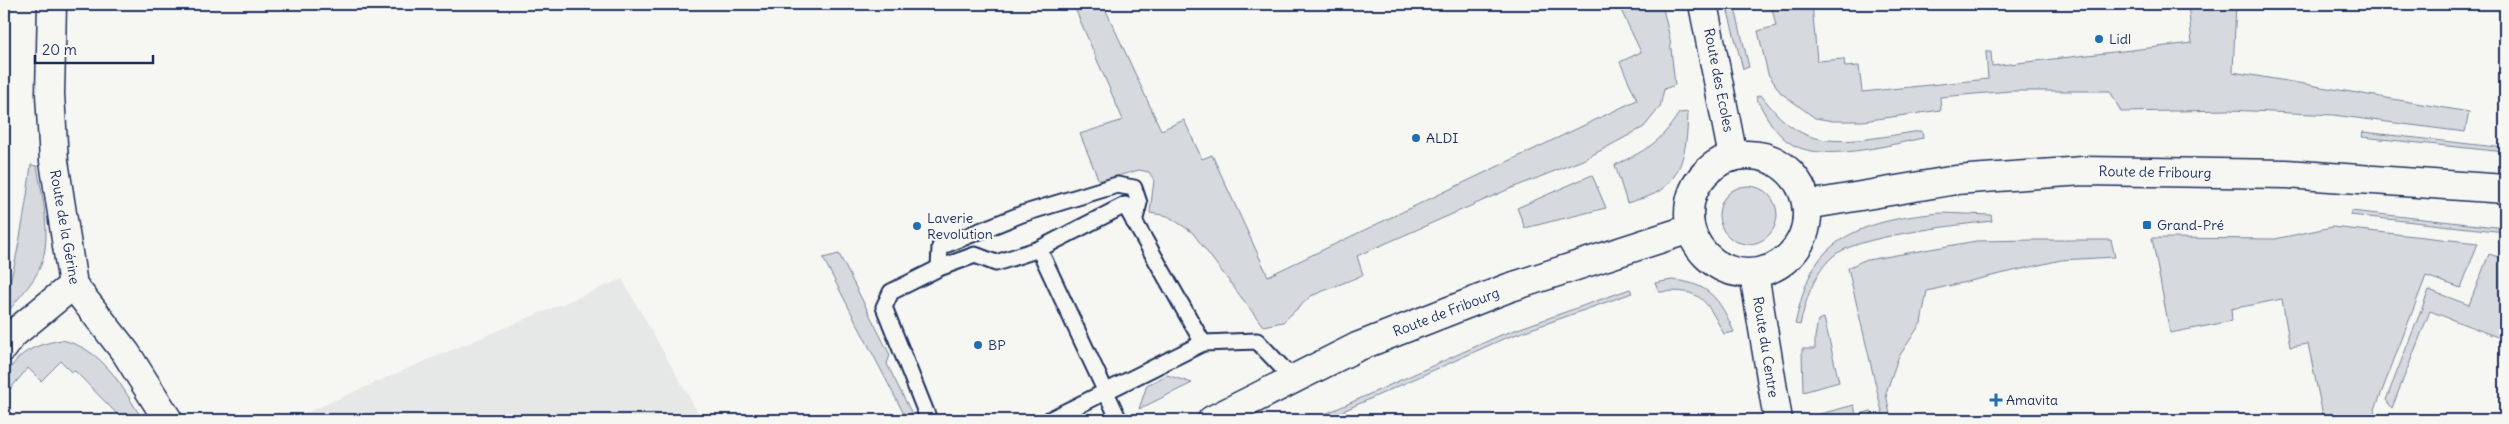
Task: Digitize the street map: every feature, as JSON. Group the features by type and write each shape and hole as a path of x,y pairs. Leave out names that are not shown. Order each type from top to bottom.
{"main road":[{"name":"Route de la Gérine","path":"52,4 50,94 54,161 73,285 126,353 168,420"},
{"name":"Route des Ecoles","path":"1703,4 1733,157"},
{"path":"1753,155 1772,160 1780,165 1789,171 1800,187 1807,205 1807,224 1800,243 1788,258 1772,269 1754,274 1737,273 1721,268 1707,258 1697,245 1690,229 1688,214 1690,198 1697,184 1706,172 1719,162 1733,157 1753,155"},
{"name":"Route de Fribourg","path":"1807,205 1956,180 2083,171 2286,174 2505,189"},
{"name":"Route de Fribourg","path":"1212,420 1357,347 1508,288 1690,229"},
{"name":"Route du Centre","path":"1754,274 1778,420"},
{"path":"4,347 12,335 73,285"}],"lane":[{"path":"939,268 940,247 1022,214 1118,185 1134,188 1139,203 1134,222"},
{"path":"929,420 884,307 891,292 939,268 975,255 996,264 1039,249 1125,205 1203,343"},
{"path":"1039,249 1119,420"},
{"path":"1049,420 1203,343 1257,341 1293,379"}],"shaded area":[{"path":"1073,4 1103,4 1161,130 1184,120 1202,159 1212,155 1268,276 1637,100 1620,62 1641,52 1618,4 1662,4 1670,39 1675,85 1664,89 1660,107 1644,127 1585,159 1507,190 1357,256 1363,275 1311,296 1283,322 1263,326 1192,232 1168,216 1150,213 1154,180 1149,172 1139,170 1099,181 1080,134 1123,120"},
{"path":"1726,4 1734,4 1749,67 1743,69"},
{"path":"1771,4 1812,4 1817,61 1844,59 1845,67 1859,66 1862,92 1988,79 1986,52 1991,52 1992,66 2192,43 2188,4 2236,4 2233,72 2469,112 2465,132 2333,115 2230,110 2121,112 2110,91 2010,91 1940,97 1941,110 1863,121 1833,121 1815,118 1781,93 1768,74 1758,31 1776,26"},
{"path":"1761,95 1783,120 1800,132 1813,137 1843,141 1922,131 1923,138 1853,151 1816,152 1800,148 1787,141 1773,126 1756,97"},
{"path":"1688,112 1685,147 1678,169 1672,179 1654,194 1627,203 1615,165 1652,145 1665,132 1679,113"},
{"path":"2363,132 2505,148 2505,152 2362,137"},
{"path":"31,165 37,166 43,202 46,229 44,254 38,273 4,319 6,297 22,226"},
{"path":"1592,175 1606,208 1525,228 1517,208"},
{"path":"1742,186 1754,186 1769,194 1777,209 1777,221 1769,236 1754,244 1742,244 1727,236 1719,221 1719,209 1727,194"},
{"path":"2351,211 2505,228 2505,232 2350,215"},
{"path":"1941,213 1991,215 1992,221 1883,237 1844,250 1825,264 1815,280 1808,297 1800,325 1795,324 1811,273 1826,252 1839,241 1855,232 1889,221"},
{"path":"2332,227 2478,243 2461,288 2426,276 2371,420 2324,420 2308,344 2290,347 2282,299 2231,309 2232,321 2170,333 2152,238 2275,239"},
{"path":"2111,240 2115,257 2061,260 1927,291 1921,323 1898,358 1886,393 1891,420 1884,420 1848,268 1862,261 1976,241"},
{"path":"839,254 890,355 887,364 915,420 907,420 823,258"},
{"path":"2489,254 2505,259 2505,340 2430,311 2392,408 2386,400 2429,290 2469,305"},
{"path":"622,279 702,420 290,420 416,365"},
{"path":"1672,280 1695,285 1712,295 1724,310 1734,332 1724,334 1706,304 1693,294 1673,291 1659,292 1655,283"},
{"path":"1630,289 1632,293 1503,339 1323,420 1312,420 1501,335"},
{"path":"1824,318 1839,382 1803,392 1802,349 1815,349 1818,320"},
{"path":"62,340 90,352 101,361 119,382 143,420 123,420 75,371 72,372 61,361 41,381 28,368 4,396 8,372 21,356 39,346"},
{"path":"1167,375 1192,383 1139,409 1147,385"},
{"path":"1854,405 1856,415 1871,411 1873,420 1806,420 1805,418"}],"place":[{"name":"Lidl","path":"2099,39"},
{"name":"ALDI","path":"1416,138"},
{"name":"Grand-Pré","path":"2147,225"},
{"name":"Laverie Revolution","path":"917,226"},
{"name":"BP","path":"978,345"},
{"name":"Amavita","path":"1996,400"}]}
